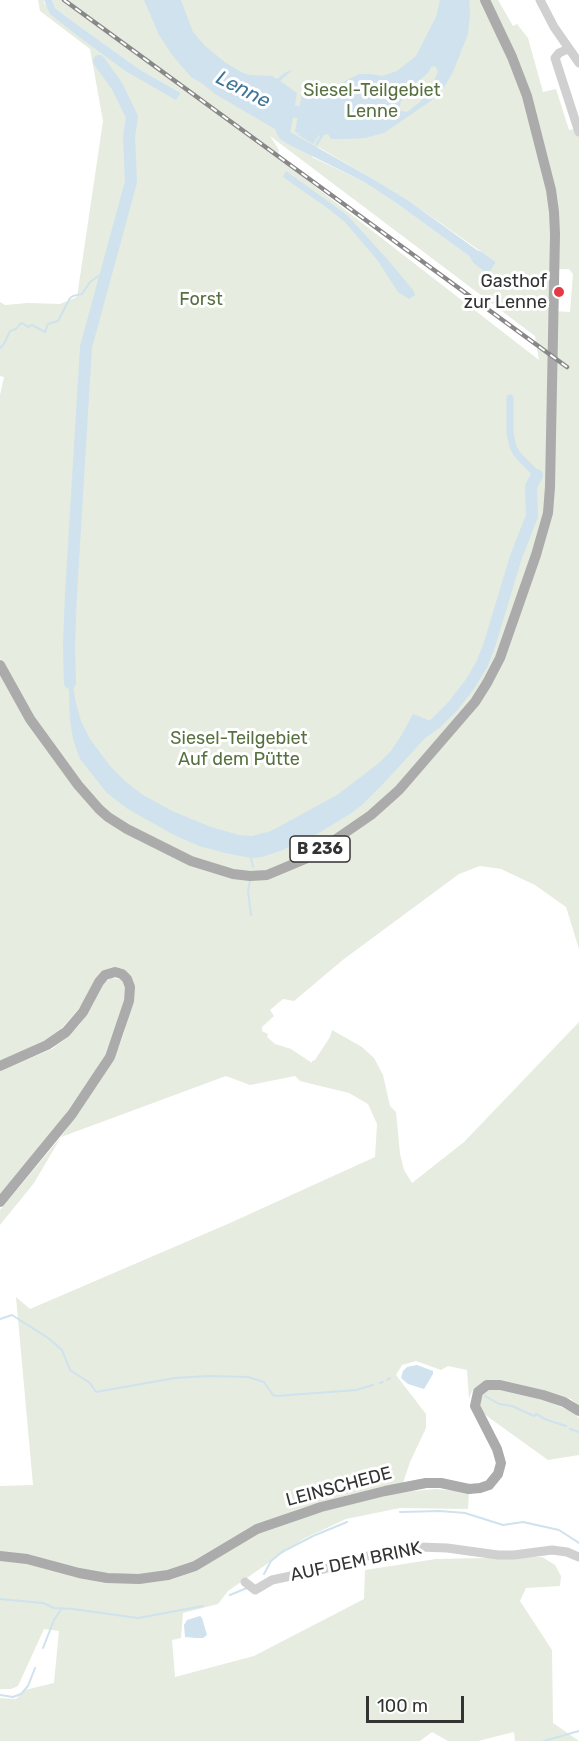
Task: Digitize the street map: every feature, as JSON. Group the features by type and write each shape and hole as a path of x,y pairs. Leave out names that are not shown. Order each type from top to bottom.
{"main road":[{"name":"B 236","path":"0,665 30,719 78,785 108,817 191,861 233,874 250,876 267,875 310,857 371,815 399,790 475,702 500,658 536,555 548,513 555,234 551,190 527,96 512,57 485,0"},
{"path":"0,1066 33,1052 66,1032 83,1012 105,975 115,972 127,979 130,987 129,1001 110,1057 72,1114 0,1202"},
{"name":"LEINSCHEDE","path":"0,1556 27,1559 79,1574 107,1578 139,1579 168,1575 195,1566 257,1529 321,1507 418,1484 441,1484 469,1489 489,1485 498,1474 501,1462 497,1449 475,1406 478,1392 487,1385 500,1385 543,1395 564,1402 579,1411"}],"street":[{"path":"540,0 554,27 579,63"},
{"path":"568,49 559,53 555,58 579,132"},
{"name":"AUF DEM BRINK","path":"245,1582 255,1590 272,1580 324,1569 371,1555 419,1547 447,1548 498,1555 552,1550 567,1552 579,1557"}],"green space":[{"path":"38,0 44,0 44,3 87,43 125,71 176,99 181,93 139,69 64,15 55,8 52,0 498,0 513,26 517,24 528,38 543,92 556,89 569,130 579,128 579,949 566,907 535,885 501,869 480,866 459,874 344,959 294,1001 283,999 270,1010 274,1016 262,1027 262,1031 268,1034 267,1037 275,1044 291,1049 312,1063 330,1037 332,1030 362,1047 374,1058 383,1075 390,1106 396,1112 400,1154 404,1170 412,1183 464,1142 579,1022 579,1406 571,1399 545,1391 486,1383 472,1391 469,1399 467,1370 448,1366 441,1370 416,1361 402,1365 396,1375 426,1414 426,1428 403,1483 301,1508 253,1527 306,1512 402,1492 436,1489 469,1492 468,1509 400,1508 346,1519 303,1539 228,1591 218,1604 183,1613 181,1638 172,1640 175,1677 254,1656 364,1599 365,1570 436,1559 542,1557 555,1565 561,1576 560,1586 526,1588 520,1601 552,1650 553,1723 579,1741 515,1741 514,1732 478,1741 448,1741 432,1732 420,1741 0,1741 0,1698 16,1699 25,1690 54,1683 59,1631 44,1629 18,1686 11,1689 0,1689 0,1486 33,1485 16,1297 30,1309 230,1223 375,1157 377,1124 368,1104 349,1093 300,1081 295,1076 250,1085 226,1076 61,1137 114,1058 123,1036 133,1001 133,985 113,969 56,1035 0,1062 0,674 9,676 0,658 0,395 4,377 0,376 0,302 5,305 60,304 77,297 103,121 90,49 40,11","holes":["270,136 535,336 539,360 277,157 279,150","318,147 409,201 496,262 487,273 473,263 469,256 396,203 364,182 312,157","554,269 569,269 573,274 570,312 553,311"]},
{"path":"111,978 120,979 126,990 121,1016 106,1056 64,1116 0,1196 0,1071 52,1049 67,1037 80,1024 103,984"},
{"path":"61,1137 34,1183 0,1225 0,1210"},
{"path":"488,1389 509,1389 573,1412 579,1418 579,1455 548,1460 484,1414 476,1397"}],"water":[{"path":"44,0 52,0 55,8 64,15 139,69 181,93 176,100 125,71 87,43 50,14"},
{"path":"144,0 181,0 193,32 205,46 243,73 272,76 277,79 292,70 280,81 297,93 290,132 409,201 496,262 488,274 473,263 469,256 396,203 364,182 286,143 279,138 275,129 215,94 191,77 159,35"},
{"path":"440,0 469,0 468,34 453,72 444,87 432,100 384,133 365,138 331,139 328,134 324,135 317,146 315,144 319,135 313,144 295,132 298,116 305,116 306,112 299,110 302,94 320,94 359,74 382,76 397,71 416,56 436,17","holes":["435,66 438,72 420,102 407,112 398,110 402,99 412,86 428,73 431,67"]},
{"path":"286,171 347,215 388,260 415,295 409,299 398,292 378,261 345,222 283,177"},
{"path":"68,668 71,669 81,721 90,739 110,766 126,782 143,795 172,811 211,827 239,835 252,836 271,831 337,795 391,751 413,714 438,724 383,784 350,814 312,837 280,851 251,858 199,846 174,835 128,809 107,793 80,759 73,739"},
{"path":"417,1365 433,1371 424,1389 408,1384 401,1378 407,1367"},
{"path":"200,1616 207,1635 203,1638 185,1637 184,1625 187,1620"}],"waterway":[{"path":"70,683 71,594 86,347 131,182 129,137 132,117 117,86 99,61"},
{"name":"Lenne","path":"277,107 321,118"},
{"path":"0,348 10,331 22,323 45,332 48,324 58,321 70,298 82,294 90,282 100,275 106,277"},
{"path":"510,398 510,433 513,447 539,477"},
{"path":"425,731 453,706 482,664 516,557 532,516 531,487 537,475"},
{"path":"251,858 253,867"},
{"path":"250,881 248,891 251,915"},
{"path":"0,1319 12,1315 48,1338 62,1350 70,1370 90,1383 96,1392 175,1378 209,1376 248,1377 264,1382 273,1395 277,1396 356,1390 373,1385"},
{"path":"485,1396 499,1404 512,1406 566,1426"},
{"path":"570,1429 579,1432"},
{"path":"400,1512 465,1513 503,1525 523,1522 559,1530 579,1543"},
{"path":"264,1574 271,1561 282,1552 347,1522"},
{"path":"230,1595 247,1588"},
{"path":"0,1599 43,1603 54,1608 138,1618 203,1606"},
{"path":"43,1648 54,1620 62,1608"},
{"path":"0,1695 13,1697 21,1694 28,1686 35,1668"},
{"path":"544,1741 579,1731"}],"railway":[{"path":"64,0 567,367"}],"place":[{"name":"Gasthof zur Lenne","path":"559,292"}],"park label":[{"name":"Siesel-Teilgebiet Lenne","path":"372,101"},
{"name":"Forst","path":"201,300"},
{"name":"Siesel-Teilgebiet Auf dem Pütte","path":"239,750"}]}
